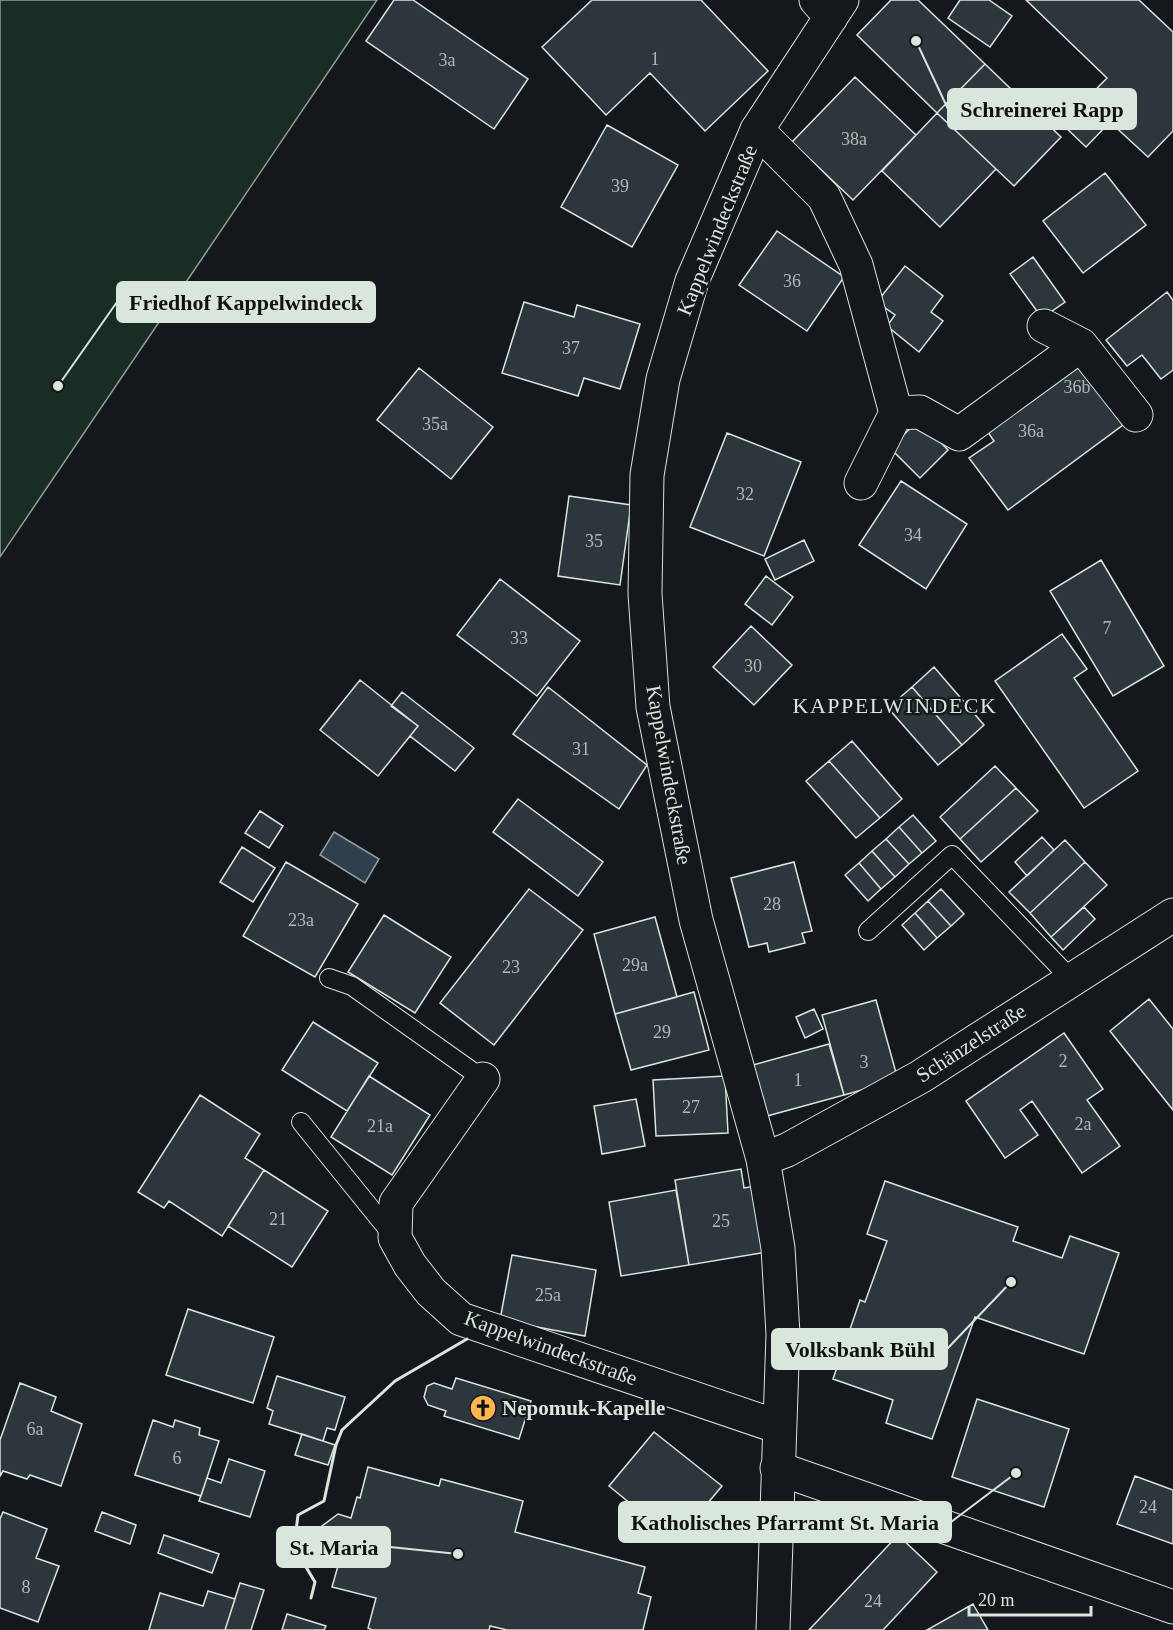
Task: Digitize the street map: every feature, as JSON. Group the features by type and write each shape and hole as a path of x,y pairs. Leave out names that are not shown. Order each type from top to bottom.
{"street":[{"name":"Kappelwindeckstraße","path":"773,1630 783,1334 779,1259 763,1160 696,920 653,707 645,594 647,475 663,379 692,281 757,130 830,6"},
{"name":"Kappelwindeckstraße","path":"757,130 824,198 856,265 896,413"},
{"path":"1044,326 1081,345 1136,415"},
{"path":"861,483 896,413 920,412 959,434 1081,345"},
{"name":"Schänzelstraße","path":"763,1160 787,1150 920,1077 1173,915"},
{"path":"395,1238 396,1203 483,1079"},
{"name":"Kappelwindeckstraße","path":"395,1238 410,1265 431,1292 461,1319 779,1427"},
{"path":"777,1468 1173,1607"}],"lane":[{"path":"868,931 952,855 1071,979"},
{"path":"329,978 352,987 483,1079"},
{"path":"301,1122 395,1238"}],"green space":[{"path":"0,0 377,0 0,557"}],"water":[{"path":"334,832 379,859 365,883 320,855"}],"building":[{"path":"394,0 413,0 528,79 494,129 366,41"},
{"path":"592,0 701,0 768,71 705,131 650,73 606,115 542,47"},
{"path":"891,0 918,0 985,64 937,113 857,35"},
{"path":"960,0 989,0 1012,16 990,47 948,18"},
{"path":"1026,0 1139,0 1173,32 1173,131 1148,157 1110,122 1086,147 1062,124 1107,78"},
{"path":"985,64 1061,137 1014,186 937,113"},
{"path":"855,77 916,135 853,200 792,142"},
{"path":"937,113 996,169 940,227 882,171"},
{"path":"607,125 678,165 632,247 561,207"},
{"path":"1105,173 1146,225 1083,273 1043,221"},
{"path":"777,231 844,277 807,331 739,285"},
{"path":"1033,257 1065,302 1042,318 1010,274"},
{"path":"905,266 943,296 931,312 943,321 919,352 887,326 895,315 877,302"},
{"path":"1167,292 1173,300 1173,370 1161,379 1142,355 1127,366 1106,340"},
{"path":"524,302 574,317 577,305 640,324 620,389 584,378 578,396 502,373"},
{"path":"1078,355 1127,422 1008,510 969,458 994,441 983,425"},
{"path":"419,368 493,427 451,479 377,420"},
{"path":"919,420 948,450 920,478 890,448"},
{"path":"727,433 801,462 764,556 690,527"},
{"path":"901,481 967,524 926,589 859,545"},
{"path":"569,496 631,505 620,585 558,576"},
{"path":"804,540 814,561 775,580 765,559"},
{"path":"1101,560 1164,666 1113,696 1050,591"},
{"path":"766,576 793,597 772,625 745,604"},
{"path":"500,579 580,641 537,696 457,635"},
{"path":"751,626 792,665 754,705 713,667"},
{"path":"1062,634 1087,669 1074,678 1138,771 1084,808 995,681"},
{"path":"934,667 984,725 962,745 912,687"},
{"path":"360,680 418,726 378,776 320,730"},
{"path":"548,687 647,765 619,809 513,734"},
{"path":"912,687 962,745 938,765 888,708"},
{"path":"402,692 474,748 455,771 410,736 418,726 391,706"},
{"path":"852,741 902,799 880,818 829,761"},
{"path":"829,761 880,818 856,838 806,781"},
{"path":"995,766 1016,788 960,839 940,817"},
{"path":"1016,788 1038,811 981,862 960,839"},
{"path":"518,799 603,862 578,896 493,832"},
{"path":"260,811 283,826 269,848 245,833"},
{"path":"913,815 936,841 922,853 899,827"},
{"path":"899,827 922,853 909,864 886,839"},
{"path":"1042,837 1054,850 1027,876 1015,862"},
{"path":"886,839 909,864 895,877 872,851"},
{"path":"1065,840 1085,862 1030,913 1009,892"},
{"path":"242,847 275,868 253,902 220,882"},
{"path":"872,851 895,877 881,889 859,863"},
{"path":"286,862 358,904 315,977 243,936"},
{"path":"794,862 812,931 802,933 805,943 769,952 767,943 749,947 731,878"},
{"path":"1085,862 1107,885 1051,937 1030,913"},
{"path":"859,863 881,889 868,901 845,875"},
{"path":"529,889 583,930 494,1045 440,1003"},
{"path":"941,889 964,914 951,926 928,901"},
{"path":"928,901 951,926 937,938 915,913"},
{"path":"1084,907 1095,919 1063,950 1051,937"},
{"path":"915,913 937,938 924,950 902,925"},
{"path":"384,915 451,957 415,1013 348,972"},
{"path":"655,917 677,997 615,1014 594,934"},
{"path":"694,992 709,1050 631,1070 615,1014"},
{"path":"1149,999 1173,1029 1173,1110 1110,1031"},
{"path":"876,1000 898,1080 844,1095 822,1015"},
{"path":"814,1009 823,1029 805,1038 796,1017"},
{"path":"313,1022 378,1063 347,1111 282,1070"},
{"path":"1064,1033 1103,1089 1087,1100 1120,1146 1082,1173 1032,1101 1020,1110 1038,1135 1005,1158 966,1101"},
{"path":"829,1044 844,1095 767,1116 753,1065"},
{"path":"369,1076 430,1115 392,1175 331,1137"},
{"path":"725,1076 728,1133 656,1136 653,1080"},
{"path":"200,1095 260,1134 245,1158 264,1170 222,1236 169,1201 164,1208 138,1192"},
{"path":"636,1099 645,1146 602,1154 594,1106"},
{"path":"741,1169 744,1188 756,1186 767,1252 689,1265 675,1180"},
{"path":"264,1170 328,1211 292,1267 228,1226"},
{"path":"885,1181 1018,1227 1013,1241 1062,1258 1070,1236 1119,1253 1084,1354 975,1317 932,1439 886,1423 893,1400 833,1379 860,1300 865,1302 887,1241 867,1234"},
{"path":"676,1190 689,1265 621,1276 609,1202"},
{"path":"512,1255 596,1270 585,1336 500,1320"},
{"path":"188,1309 274,1337 253,1403 166,1375"},
{"path":"277,1376 345,1397 335,1430 327,1428 323,1441 269,1424 273,1411 267,1408"},
{"name":"Nepomuk-Kapelle","path":"456,1378 531,1401 519,1439 444,1416 446,1411 428,1405 424,1397 427,1386 434,1383 452,1389"},
{"path":"20,1383 56,1397 51,1411 82,1424 61,1486 30,1475 27,1479 3,1471 0,1476 0,1440"},
{"path":"977,1399 1069,1429 1044,1507 952,1477"},
{"path":"153,1420 173,1427 175,1420 200,1428 199,1435 219,1441 201,1496 135,1475"},
{"path":"654,1432 722,1486 676,1541 609,1486"},
{"path":"302,1434 335,1445 328,1465 295,1455"},
{"path":"229,1459 265,1471 250,1517 199,1501 207,1478 221,1483"},
{"path":"368,1467 439,1486 441,1479 523,1501 515,1532 645,1567 638,1593 651,1597 643,1630 507,1630 490,1626 489,1630 372,1630 368,1628 376,1598 332,1587 338,1566 325,1563 317,1545 322,1526 338,1514 351,1518 357,1497 360,1498"},
{"path":"1135,1476 1173,1490 1173,1544 1117,1524"},
{"path":"3,1512 47,1529 36,1558 59,1566 38,1622 0,1608 0,1519"},
{"path":"102,1512 136,1525 130,1544 95,1531"},
{"path":"164,1535 219,1554 212,1573 158,1553"},
{"path":"898,1535 937,1572 883,1630 809,1630"},
{"path":"240,1583 264,1590 251,1630 225,1630"},
{"path":"208,1591 235,1599 225,1630 149,1630 160,1593 203,1606"},
{"path":"973,1604 988,1630 927,1630"},
{"path":"287,1614 326,1626 324,1630 282,1630"}],"wall":[{"path":"311,1598 315,1582 294,1547 298,1515 324,1501 336,1445 342,1430 395,1381 467,1339"}],"place":[{"name":"Schreinerei Rapp","path":"916,41"},
{"name":"Friedhof Kappelwindeck","path":"58,386"},
{"name":"Volksbank Bühl","path":"1011,1282"},
{"name":"Nepomuk-Kapelle","path":"483,1408"},
{"name":"Katholisches Pfarramt St. Maria","path":"1016,1473"},
{"name":"St. Maria","path":"458,1554"}],"district":[{"name":"KAPPELWINDECK","path":"895,705"}]}
